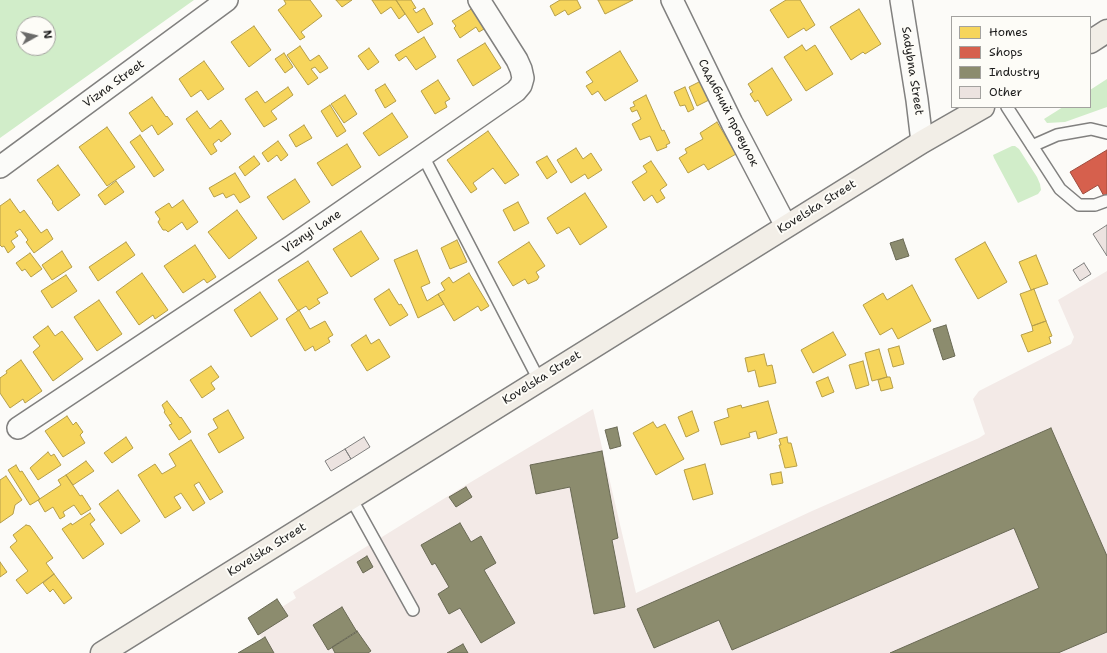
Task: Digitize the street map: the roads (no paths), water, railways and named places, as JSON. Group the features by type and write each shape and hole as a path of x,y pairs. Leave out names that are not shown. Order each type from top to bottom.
{"main road":[{"path":"1091,41 1107,32"},
{"name":"Kovelska Street","path":"102,653 786,226 922,142 981,108"}],"street":[{"name":"Vizna Street","path":"0,167 227,0"},
{"name":"Viznyi Lane","path":"18,428 220,294 516,91 521,85 522,74 517,60 479,0"},
{"name":"Садибний провулок","path":"672,0 729,116 786,226"},
{"name":"Sadybna Street","path":"901,0 922,142"}],"lane":[{"path":"1008,108 1060,189 1079,205 1095,205 1106,201"},
{"path":"1032,146 1057,135 1091,129 1107,133"},
{"path":"423,156 539,380"},
{"path":"351,498 413,610"}]}
